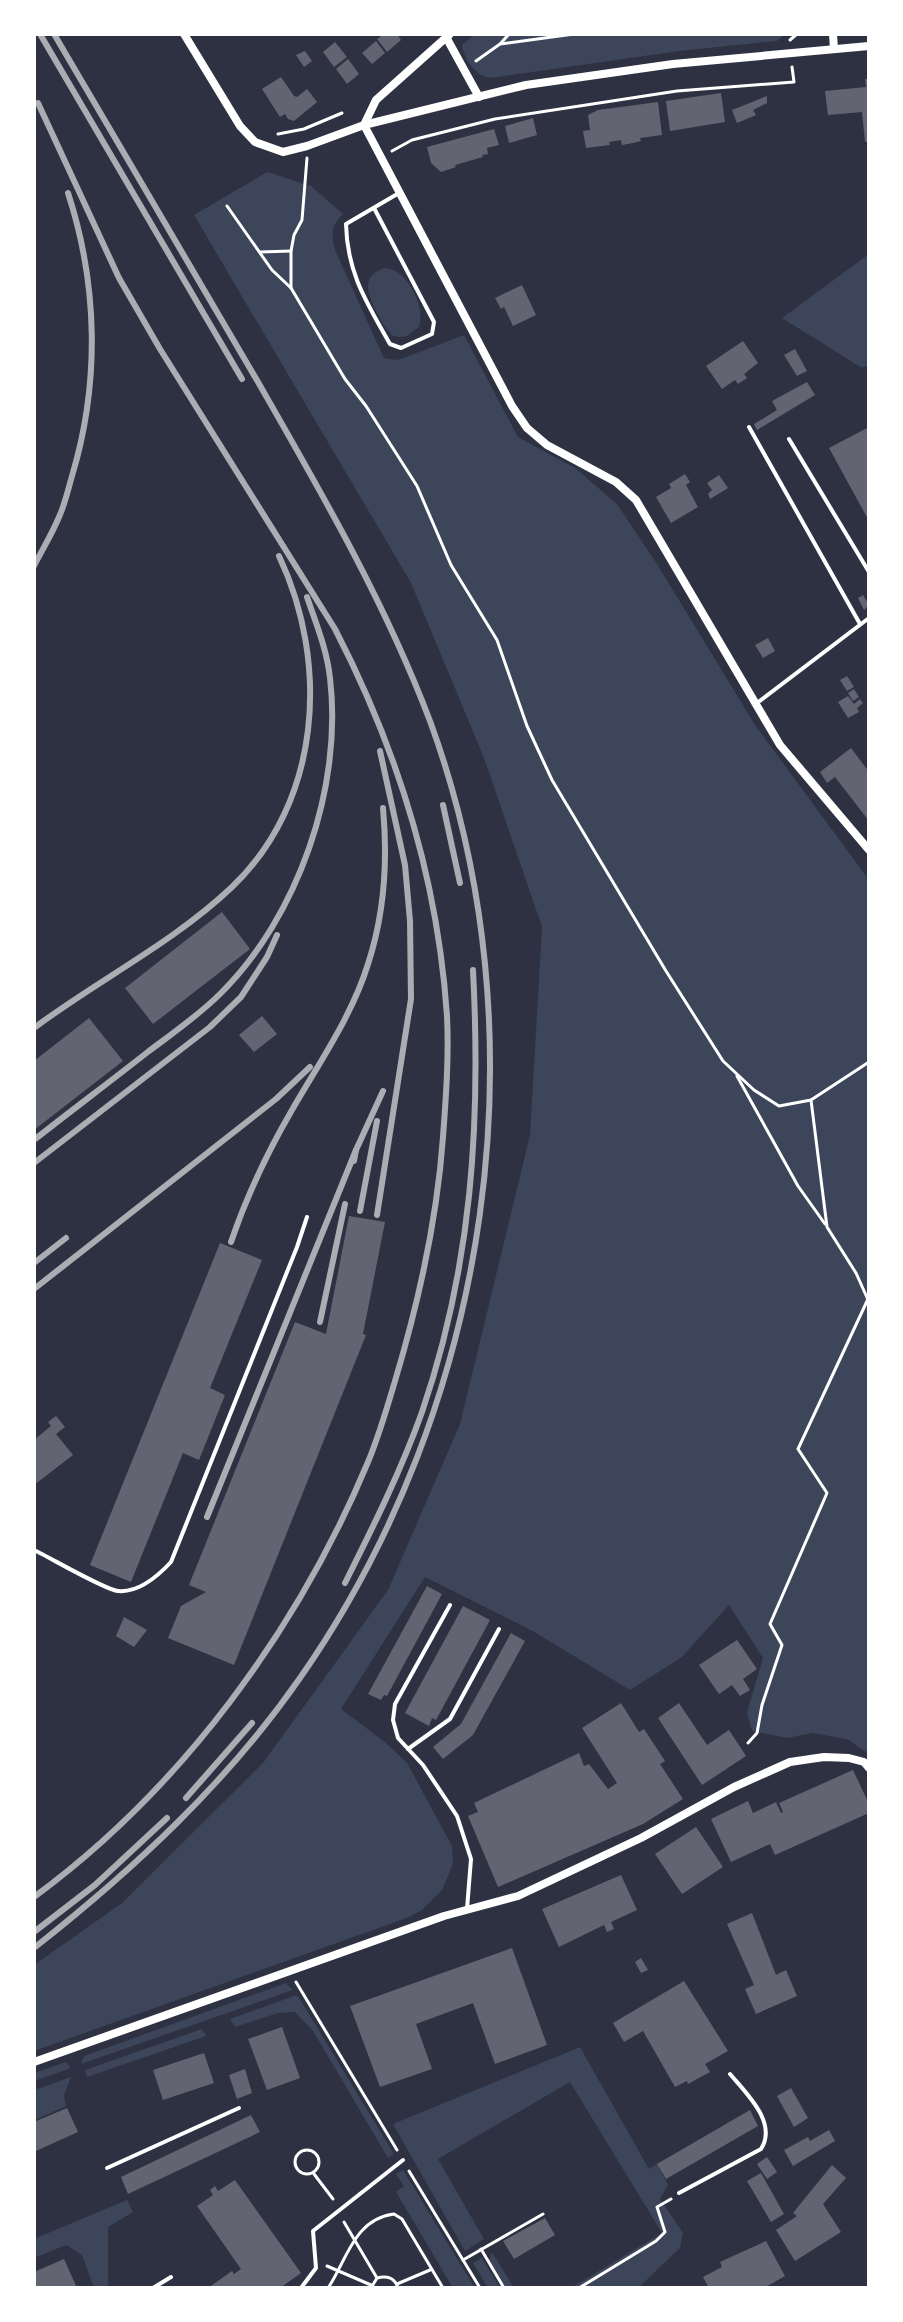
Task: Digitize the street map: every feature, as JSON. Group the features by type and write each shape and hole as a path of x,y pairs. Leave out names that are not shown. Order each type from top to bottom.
{"street":[{"path":"184,34 231,112 255,142 283,152 364,125 526,85 673,64 869,46"},
{"path":"833,34 834,49"},
{"path":"364,125 376,100 448,36 479,97"},
{"path":"364,125 512,406 527,428 547,445 616,482 636,500 780,745 869,850"},
{"path":"34,2062 467,1909 518,1896 641,1838 699,1804 790,1762 824,1757 849,1758 864,1762 869,1768"}],"lane":[{"path":"374,208 434,322 432,334 401,348 390,344 365,299 347,252 346,224 400,193"},
{"path":"749,427 860,624"},
{"path":"789,439 869,572"},
{"path":"755,704 869,618"},
{"path":"34,1550 117,1591 135,1588 155,1578 171,1562 307,1217"},
{"path":"450,1605 395,1704 393,1720 398,1738 423,1765 457,1816 471,1859 467,1909"},
{"path":"408,1749 450,1719 499,1629"},
{"path":"679,2193 761,2149 764,2144 766,2131 758,2110 730,2074"},
{"path":"107,2168 239,2108"},
{"path":"301,2288 316,2268 313,2231 403,2160"},
{"path":"153,2288 171,2277"}],"path":[{"path":"471,65 509,34"},
{"path":"500,44 574,34"},
{"path":"790,41 797,34"},
{"path":"382,157 412,140 495,119 677,91 794,82 792,67"},
{"path":"269,133 291,133 342,113"},
{"path":"291,288 291,251 294,235 302,220 307,186 307,146"},
{"path":"227,206 272,270 291,288 345,379 417,486 451,565 497,640 527,726 552,780 723,1061 754,1090 779,1106 811,1100 869,1062"},
{"path":"260,252 291,251"},
{"path":"735,1073 798,1186 856,1273 868,1301 852,1329 798,1449 827,1493 770,1624 782,1645 762,1705 757,1733 748,1743"},
{"path":"811,1100 827,1227"},
{"path":"290,1972 480,2288"},
{"path":"304,2150 315,2152 319,2164 313,2173 304,2175 296,2169 294,2159 298,2153 304,2150"},
{"path":"313,2173 334,2201"},
{"path":"579,2288 656,2241 665,2232 657,2207 679,2193"},
{"path":"463,2260 543,2214"},
{"path":"328,2288 354,2237 383,2216 399,2216 443,2288"},
{"path":"344,2222 377,2278"},
{"path":"481,2249 504,2288"},
{"path":"325,2265 371,2287 377,2278 386,2276 397,2286 431,2269"}],"shaded area":[{"path":"476,34 784,35 777,41 679,51 490,78 475,70 463,51 462,45"},
{"path":"267,172 311,186 343,214 333,230 335,250 384,358 398,360 464,335 518,437 575,468 617,504 755,725 869,880 869,1754 847,1739 812,1733 787,1738 752,1731 747,1712 763,1658 729,1605 682,1657 630,1690 531,1630 425,1577 341,1709 407,1763 452,1846 453,1864 442,1890 422,1910 407,1918 34,2051 34,1965 122,1903 263,1763 388,1590 460,1424 530,1135 542,927 484,758 411,583 194,215"},
{"path":"869,254 869,365 862,368 782,318"},
{"path":"384,268 400,274 417,300 419,327 407,336 390,333 370,297 369,279"},
{"path":"286,1983 293,1990 81,2064 84,2056"},
{"path":"298,1996 394,2154 388,2158 313,2031 295,2012 278,2013 235,2027 230,2019"},
{"path":"202,2029 206,2036 87,2077 85,2070"},
{"path":"580,2047 649,2169 657,2164 668,2185 660,2199 683,2233 680,2248 638,2288 571,2288 662,2233 570,2082 438,2159 484,2239 465,2251 393,2124"},
{"path":"66,2062 71,2068 34,2081 34,2073"},
{"path":"71,2077 64,2095 66,2106 35,2120 34,2090"},
{"path":"403,2170 475,2288 453,2288 396,2192 404,2186 396,2174"},
{"path":"127,2200 133,2212 108,2227 108,2288 94,2288 82,2255 66,2245 34,2258 34,2239"},
{"path":"492,2252 514,2288 506,2288 489,2260"},
{"path":"482,2258 500,2288 488,2288 473,2263"}],"building":[{"path":"384,34 397,34 401,40 387,52 377,39"},
{"path":"376,41 385,53 372,64 362,53"},
{"path":"335,42 347,57 334,67 323,52"},
{"path":"305,51 312,61 304,67 296,55"},
{"path":"348,59 359,74 347,84 336,69"},
{"path":"281,77 294,96 307,89 317,102 294,121 285,114 280,117 262,89"},
{"path":"865,79 869,79 869,141 865,142 862,112 828,115 825,91 866,87"},
{"path":"721,93 725,122 670,131 666,101"},
{"path":"767,96 767,103 753,110 756,115 737,123 732,110"},
{"path":"658,102 662,135 640,138 641,141 622,145 621,140 609,142 610,145 586,148 583,131 590,130 588,115 598,110"},
{"path":"533,118 537,135 509,143 505,126"},
{"path":"494,129 499,145 487,148 488,154 483,157 441,172 431,163 427,147"},
{"path":"522,285 536,315 513,326 504,307 501,309 495,298"},
{"path":"743,341 758,363 744,374 747,378 738,384 735,380 722,389 706,366"},
{"path":"795,349 807,371 797,376 784,355"},
{"path":"807,382 815,395 757,430 754,424 777,410 772,401"},
{"path":"869,427 869,521 829,448"},
{"path":"685,474 690,482 686,485 698,507 671,523 656,497"},
{"path":"719,475 728,488 710,499 708,494 712,490 707,483"},
{"path":"863,595 869,605 864,610 858,598"},
{"path":"768,638 775,651 763,658 755,645"},
{"path":"847,676 854,687 847,691 840,680"},
{"path":"854,689 859,697 853,701 848,693"},
{"path":"848,696 854,704 860,699 863,703 857,708 859,712 848,718 838,702"},
{"path":"851,748 869,772 869,821 835,777 827,783 820,772"},
{"path":"222,912 250,949 153,1024 125,988"},
{"path":"262,1016 277,1034 254,1052 239,1035"},
{"path":"89,1018 123,1061 34,1130 34,1061"},
{"path":"349,1216 385,1222 363,1334 366,1335 234,1665 168,1638 181,1606 206,1592 189,1585 295,1322 326,1334"},
{"path":"220,1243 262,1260 210,1388 225,1395 199,1460 183,1453 131,1582 90,1565"},
{"path":"56,1416 65,1427 56,1434 73,1455 34,1485 34,1440 51,1426 48,1422"},
{"path":"427,1586 442,1594 387,1696 384,1695 381,1700 368,1694"},
{"path":"463,1606 490,1620 436,1720 432,1718 429,1726 405,1713"},
{"path":"124,1617 147,1630 134,1647 116,1636"},
{"path":"511,1633 525,1641 473,1735 443,1759 433,1747 461,1724"},
{"path":"737,1640 757,1669 743,1679 750,1690 740,1696 732,1685 719,1694 699,1665"},
{"path":"621,1703 639,1732 644,1729 665,1761 660,1764 683,1799 643,1824 498,1887 468,1816 478,1812 474,1803 579,1753 584,1766 589,1764 608,1789 617,1783 582,1728"},
{"path":"679,1703 707,1745 729,1730 746,1756 702,1785 658,1718"},
{"path":"853,1770 869,1804 869,1813 775,1855 770,1844 731,1862 711,1819 748,1801 753,1813 776,1802 781,1813 779,1803"},
{"path":"696,1827 723,1867 682,1894 655,1854"},
{"path":"621,1875 637,1910 611,1922 614,1929 607,1932 604,1925 559,1947 542,1909"},
{"path":"752,1913 776,1975 786,1970 797,1996 756,2014 745,1989 754,1985 727,1924"},
{"path":"512,1948 547,2045 495,2064 473,2003 416,2024 432,2069 380,2087 350,2006"},
{"path":"641,1958 648,1970 641,1973 635,1962"},
{"path":"684,1981 728,2051 705,2064 710,2072 675,2087 643,2031 624,2042 613,2023"},
{"path":"282,2027 300,2078 267,2090 248,2039"},
{"path":"204,2053 214,2083 163,2100 153,2070"},
{"path":"245,2069 252,2093 237,2099 229,2075"},
{"path":"791,2088 808,2118 794,2127 777,2096"},
{"path":"67,2108 78,2132 36,2151 34,2122"},
{"path":"750,2110 758,2126 666,2179 657,2164"},
{"path":"251,2115 260,2132 128,2194 121,2177"},
{"path":"829,2130 835,2141 793,2166 784,2150"},
{"path":"767,2157 777,2172 767,2179 757,2164"},
{"path":"832,2165 846,2178 823,2204 841,2232 795,2261 776,2230 797,2216 793,2213"},
{"path":"761,2173 784,2214 771,2222 747,2181"},
{"path":"235,2180 301,2273 280,2288 208,2288 232,2271 234,2274 241,2269 197,2206 213,2195 210,2190 215,2186 218,2191"},
{"path":"545,2218 555,2235 514,2259 503,2241"},
{"path":"766,2241 785,2276 764,2288 709,2288 703,2277 722,2267 720,2262"},
{"path":"64,2259 77,2288 34,2288 34,2272"}],"railway":[{"path":"40,34 242,379"},
{"path":"34,1948 143,1856 242,1753 300,1678 365,1571 417,1457 455,1338 480,1215 490,1090 485,965 465,841 430,721 412,677 351,548 305,465 54,34"},
{"path":"34,1897 88,1854 186,1756 230,1702 270,1645 307,1586 340,1524 379,1432 419,1291 432,1230 440,1168 448,1046 442,966 424,866 411,817 377,721 335,629 119,278 38,103"},
{"path":"34,566 66,497 81,441 91,370 90,298 78,228 68,193"},
{"path":"34,1028 160,944 209,907 232,887 262,853 284,815 299,773 308,730 310,686 306,641 295,598 279,556"},
{"path":"34,1140 186,1024 220,994 248,963 293,889 321,806 329,763 332,720 326,657 307,597"},
{"path":"377,1215 411,999 410,921 405,865 380,751"},
{"path":"443,805 460,883"},
{"path":"231,1242 266,1158 344,1021 368,964 384,887 383,808"},
{"path":"34,1163 210,1027 241,997 277,935"},
{"path":"345,1583 414,1434 439,1357 452,1303 462,1248 474,1139 473,970"},
{"path":"34,1289 276,1099 310,1067"},
{"path":"354,1161 383,1091"},
{"path":"360,1211 377,1121"},
{"path":"207,1517 356,1150"},
{"path":"320,1322 345,1204"},
{"path":"34,1263 66,1238"},
{"path":"186,1798 252,1723"},
{"path":"34,1932 95,1885 167,1818"}]}
